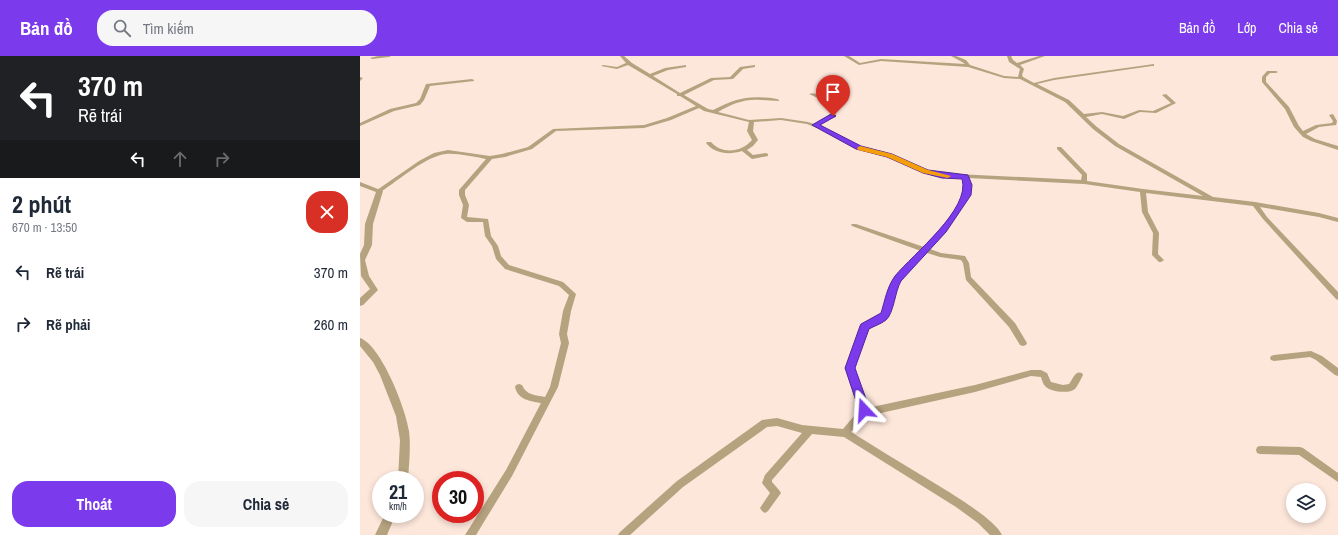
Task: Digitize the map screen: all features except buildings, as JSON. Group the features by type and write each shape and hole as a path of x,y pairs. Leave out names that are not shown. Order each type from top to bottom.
{"street":[{"path":"372,58 389,56"},
{"path":"622,56 629,63 679,95 714,112 752,121 781,119 815,125 858,148 889,156 926,172 942,176 1084,182 1144,191 1255,204 1319,215 1338,220"},
{"path":"846,56 859,64 875,61 968,66 1004,77 1022,78 1067,101 1082,116 1118,145 1213,199"},
{"path":"875,61 879,56"},
{"path":"953,56 964,61 968,66"},
{"path":"1009,56 1010,61 1022,69 1020,75 1022,78"},
{"path":"1017,65 1043,56"},
{"path":"603,66 616,68 629,63"},
{"path":"1033,84 1060,78 1152,65"},
{"path":"650,76 667,69 684,66"},
{"path":"679,95 713,79 731,78 742,68 752,66"},
{"path":"1276,72 1267,73 1264,82 1287,108 1302,133 1310,139 1338,148"},
{"path":"360,125 392,110 418,104 422,100 426,86 429,84 472,80"},
{"path":"811,94 824,99 835,109 833,116 815,125"},
{"path":"1082,116 1102,113 1123,118 1137,111 1154,112 1174,103 1164,95"},
{"path":"714,112 734,101 744,98 777,100"},
{"path":"360,303 374,290 365,276 361,260 368,245 369,224 380,190 420,162 436,154 448,152 490,158 530,148 555,130 644,126 699,106"},
{"path":"1302,133 1318,126 1334,124 1335,121 1331,114"},
{"path":"709,143 711,146 732,153 743,149 754,142 755,139 750,131 752,121"},
{"path":"1059,148 1085,175 1084,182"},
{"path":"743,149 752,157 766,155"},
{"path":"470,535 509,473 554,387 565,343 563,334 567,311 574,294 561,284 507,266 498,257 495,246 488,236 486,220 467,220 464,218 466,204 462,195 462,190 490,158"},
{"path":"864,410 850,368 865,326 886,315 892,288 898,278 944,231 967,195 968,185 965,177"},
{"path":"360,184 380,190"},
{"path":"1144,191 1145,212 1156,233 1155,255 1161,260"},
{"path":"1255,204 1269,223 1338,297"},
{"path":"854,225 940,255 960,257 965,260 968,278 1012,325 1023,343"},
{"path":"360,341 374,358 391,388 404,432 403,471"},
{"path":"1274,358 1312,354 1338,373"},
{"path":"864,410 872,411 982,388 1038,372 1044,375 1048,384 1068,388 1072,386 1078,375"},
{"path":"519,387 522,395 547,401"},
{"path":"845,433 864,410"},
{"path":"623,535 680,484 765,422 777,422 810,430 845,433 959,504 997,535"},
{"path":"766,508 776,493 767,483 768,478 810,430"},
{"path":"1260,450 1300,451 1338,478"},
{"path":"381,535 387,523"}],"slow traffic":[{"path":"860,148 889,156 935,175 948,176"}],"route":[{"path":"833,116 815,125 858,148 889,156 926,172 942,176 965,177 968,185 967,195 954,212 944,231 898,278 892,288 886,315 865,326 850,368 850,373 864,410"}]}
